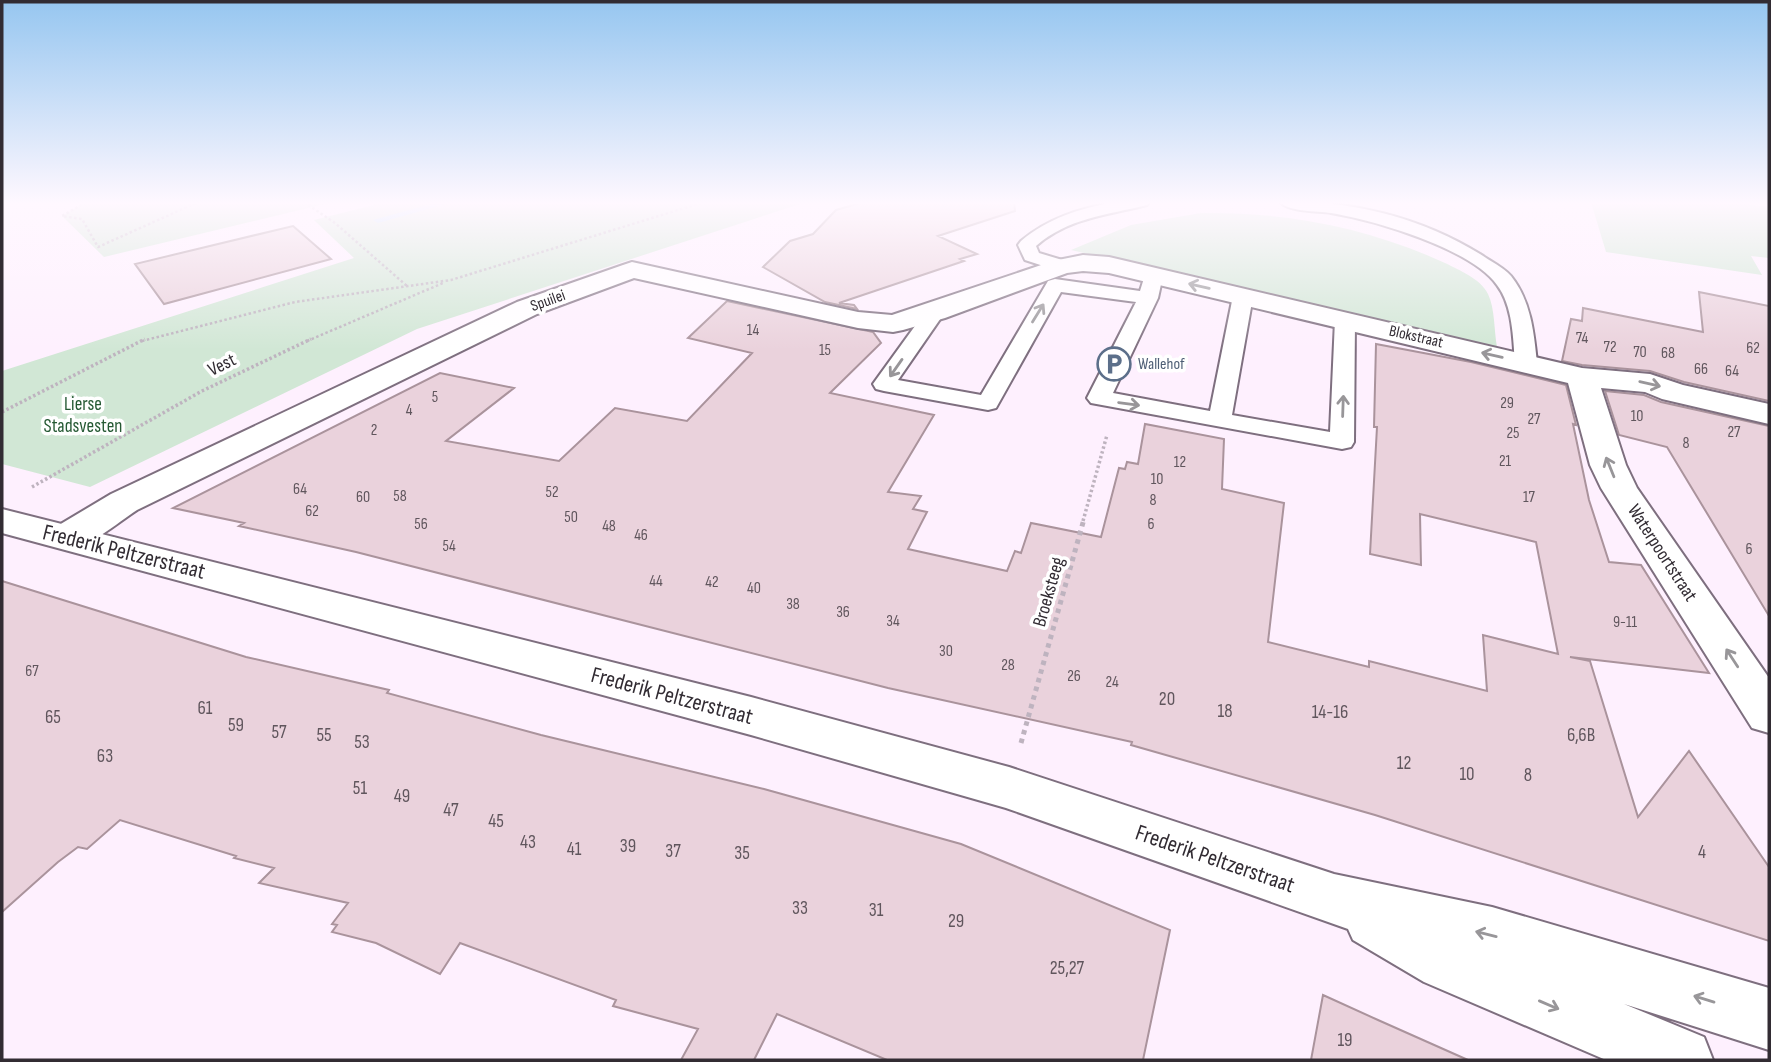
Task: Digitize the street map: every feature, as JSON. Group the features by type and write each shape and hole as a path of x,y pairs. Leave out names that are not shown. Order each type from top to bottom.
{"street":[{"name":"Blokstraat","path":"1062,266 1095,263 1151,287 1242,296 1582,377 1650,383 1673,392 1769,414"},
{"name":"Spuilei","path":"68,537 124,502 498,321 632,271 858,320 893,324 935,312 1062,266"},
{"name":"Waterpoortstraat","path":"1582,377 1608,465 1619,488 1769,715"},
{"name":"Frederik Peltzerstraat","path":"2,521 751,716 1009,788 1334,900 1492,935 1769,1019"},
{"name":"Frederik Peltzerstraat","path":"1334,900 1445,961 1681,1060"}],"lane":[{"path":"1029,252 1031,256 1062,266"},
{"path":"1461,252 1503,279 1522,316 1526,363"},
{"path":"935,312 884,384 988,402 1055,285 1151,287 1099,398 1342,442 1345,320"},
{"path":"1220,418 1242,296"}],"path":[{"path":"368,252 408,287"},
{"name":"Vest","path":"27,490 202,391 292,347 451,280 543,252"},
{"name":"Vest","path":"2,412 149,337 295,302 451,280"},
{"name":"Broeksteeg","path":"1009,788 1116,403"}],"green space":[{"path":"98,252 127,252 104,257"},
{"name":"Lierse Stadsvesten","path":"347,252 654,252 417,329 90,487 2,464 2,371 354,258"},
{"path":"1078,252 1419,252 1469,276 1485,289 1492,306 1497,347"},
{"path":"1606,252 1769,252 1769,258 1751,256 1762,275"}],"building":[{"path":"187,252 322,252 331,259 164,304 135,264"},
{"path":"779,252 972,252 977,254 960,259 964,261 839,303 854,305 857,309 825,302 763,267"},
{"path":"1699,292 1769,306 1769,401 1684,382 1650,371 1562,361 1571,319 1582,321 1583,308 1703,332"},
{"path":"727,301 873,332 881,343 830,393 934,415 888,492 921,496 913,509 927,512 908,549 1007,571 1015,551 1021,553 1031,523 1101,537 1119,468 1125,469 1127,462 1138,464 1145,424 1224,439 1222,489 1284,503 1268,642 1369,667 1369,661 1487,691 1483,635 1558,654 1536,542 1420,514 1421,565 1370,554 1377,427 1374,427 1376,344 1471,362 1566,385 1589,500 1609,562 1641,565 1709,673 1570,657 1590,661 1638,817 1689,751 1769,867 1769,941 1375,815 1131,745 1132,742 888,688 356,552 239,526 244,523 173,508 440,373 514,388 446,441 559,461 615,408 687,421 752,353 688,338"},
{"path":"1605,391 1644,395 1661,402 1769,426 1769,616 1667,447 1619,435"},
{"path":"2,581 246,657 389,690 387,693 541,735 764,789 961,844 1170,930 1143,1060 887,1060 777,1014 754,1060 681,1060 698,1029 613,1006 616,1000 460,943 440,974 376,943 332,932 337,925 332,924 348,903 259,883 274,868 234,858 236,856 120,820 87,849 78,847 58,862 2,912"},
{"path":"1323,995 1378,1020 1468,1060 1311,1060"}],"place":[{"name":"Wallehof","path":"1114,364"}]}
